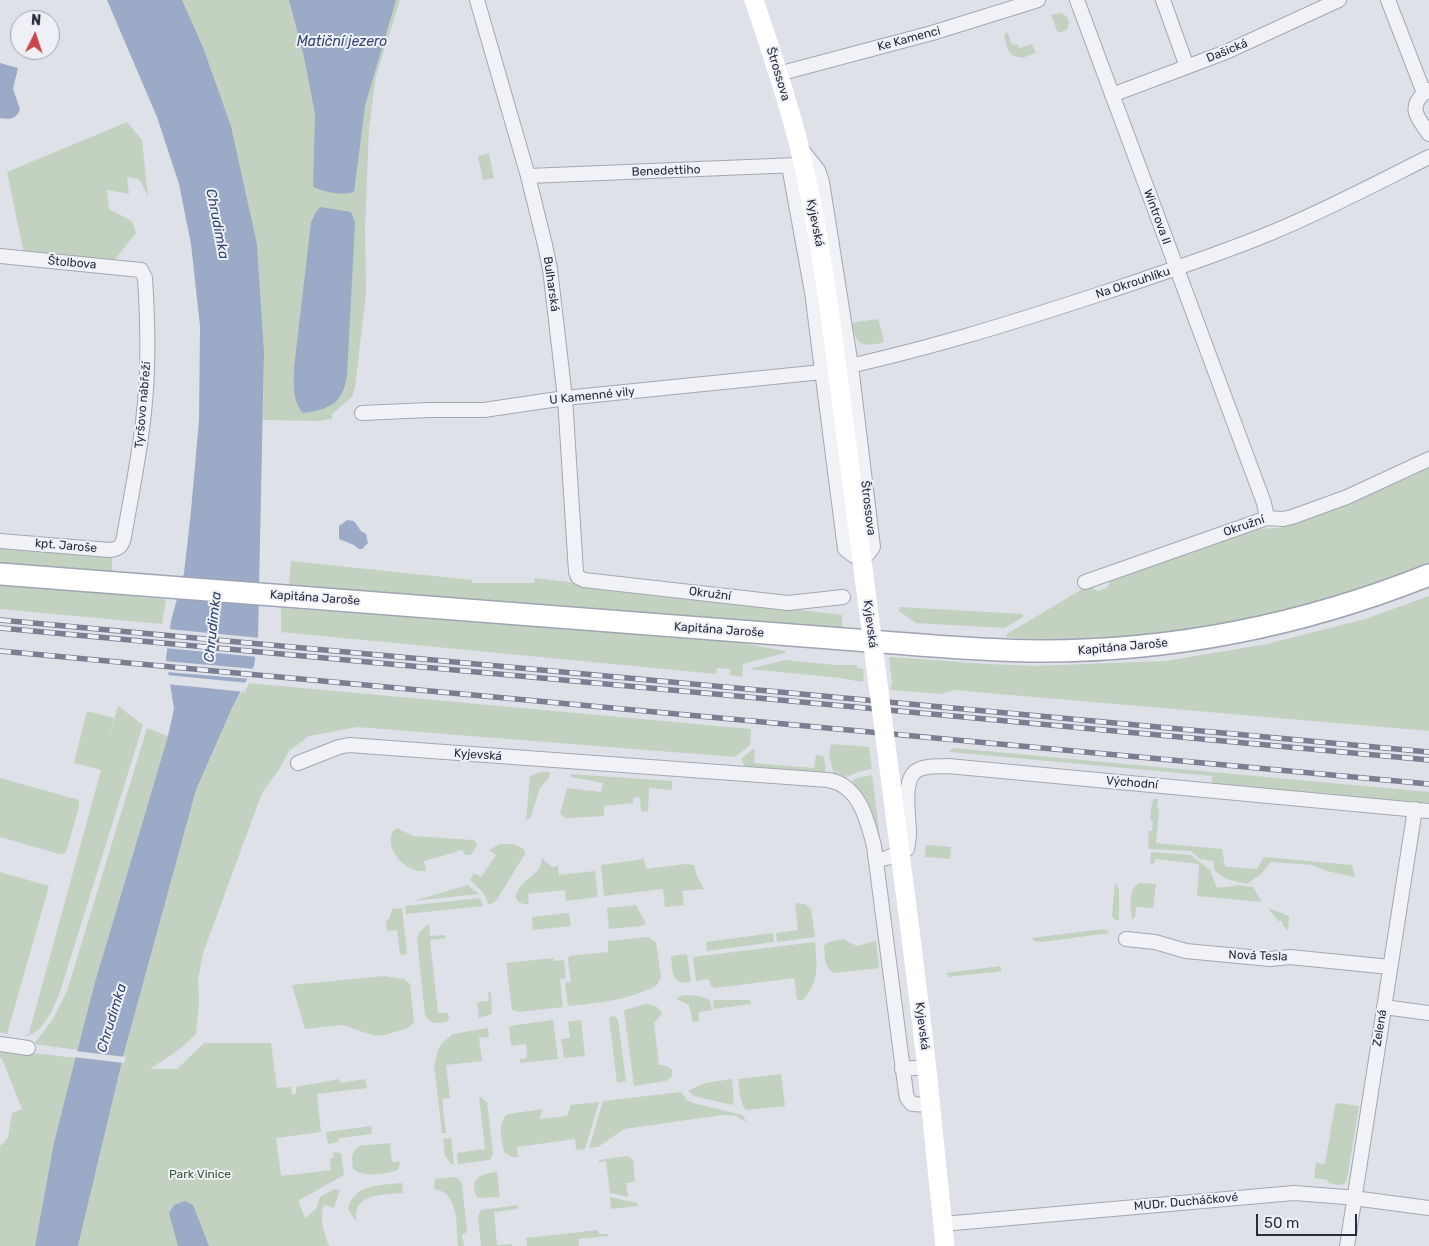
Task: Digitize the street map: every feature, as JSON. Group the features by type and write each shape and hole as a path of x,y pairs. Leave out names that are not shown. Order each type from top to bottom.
{"main road":[{"name":"Kapitána Jaroše","path":"0,574 914,645 1044,651 1158,645 1249,631 1359,601 1429,575"}],"street":[{"name":"Bulharská","path":"477,0 546,245 565,398 576,572 578,577"},
{"name":"Štrossova","path":"754,0 778,74 800,165 812,292 845,549 854,556 867,555 873,547 851,366 822,182 818,170 800,165"},
{"name":"Ke Kamenci","path":"778,74 932,33 1038,0"},
{"name":"Wintrova II","path":"1077,0 1264,503 1267,518"},
{"path":"1163,0 1187,67"},
{"name":"Dašická","path":"1112,95 1226,52 1339,0"},
{"path":"1388,0 1426,92 1418,99 1415,111 1429,134"},
{"name":"Na Okrouhlíku","path":"822,372 1011,324 1177,269 1271,233 1429,157"},
{"name":"Benedettiho","path":"528,176 800,165"},
{"name":"Kyjevská","path":"800,165 821,254 832,330 927,1066 945,1246"},
{"name":"Štolbova","path":"0,256 143,271"},
{"name":"Tyršovo nábřeží","path":"124,538 140,444 146,389 146,291 143,271"},
{"name":"U Kamenné vily","path":"362,413 484,410 565,398 822,372"},
{"name":"Okružní","path":"1085,582 1267,518 1292,517 1364,489 1429,459"},
{"name":"kpt. Jaroše","path":"0,541 110,550 120,548 124,538"},
{"name":"Okružní","path":"578,577 584,580 788,603 843,598"},
{"name":"Kyjevská","path":"298,763 349,745 828,780 841,783 852,792 872,835 877,860 906,1093 909,1102 917,1106 930,1106"},
{"name":"Východní","path":"877,860 888,858 907,849 910,779 916,771 932,767 948,766 1422,810"},
{"name":"Zelená","path":"1347,1246 1390,967 1422,810"},
{"name":"Nová Tesla","path":"1126,939 1155,942 1186,951 1270,959 1290,957 1390,967"},
{"path":"1384,1007 1429,1013"},
{"path":"0,1044 28,1048"},
{"name":"Kyjevská","path":"902,1069 927,1066"},
{"name":"MUDr. Ducháčkové","path":"943,1224 1289,1193 1354,1198 1429,1208"}],"green space":[{"path":"182,0 400,0 376,76 369,128 365,228 366,293 355,388 352,397 332,414 332,419 318,421 263,420 264,352 257,244 231,126 203,47"},
{"path":"1061,13 1068,18 1069,23 1067,30 1058,33 1051,15"},
{"path":"1007,31 1012,45 1017,44 1019,48 1032,44 1036,53 1022,58 1013,56 1008,50 1004,36"},
{"path":"127,122 142,140 148,196 139,179 127,177 129,194 107,190 109,209 132,221 136,233 113,262 24,254 7,172"},
{"path":"489,153 494,178 483,180 478,156"},
{"path":"876,319 879,321 884,342 871,345 861,343 855,336 852,323"},
{"path":"1429,465 1429,563 1375,584 1319,602 1234,622 1162,633 1114,637 1037,639 1006,637 1007,634 1084,588 1093,587 1097,591 1107,588 1113,576 1252,529 1279,528 1288,525 1359,497"},
{"path":"0,545 112,553 112,573 0,565"},
{"path":"291,561 472,580 472,583 534,583 535,578 842,615 842,631 289,585"},
{"path":"0,582 133,593 137,597 166,599 162,624 0,609"},
{"path":"1429,596 1429,731 953,690 941,694 890,690 892,682 889,657 1035,666 1165,661 1267,644 1365,619"},
{"path":"900,607 1023,614 1023,617 1005,628 916,623 899,611"},
{"path":"281,608 725,640 785,651 785,653 743,664 742,677 730,675 730,669 717,668 716,674 281,632"},
{"path":"785,660 835,665 857,665 857,668 863,669 864,681 749,669"},
{"name":"Park Vinice","path":"247,683 751,729 750,745 735,757 357,727 309,736 289,751 280,768 262,793 203,953 198,980 199,1003 196,1034 180,1049 150,1069 177,1069 204,1043 271,1043 277,1088 291,1087 292,1094 296,1094 296,1087 339,1079 340,1083 365,1079 367,1088 317,1094 321,1132 276,1138 281,1176 331,1170 330,1158 334,1158 333,1152 341,1153 344,1175 298,1201 305,1218 316,1209 320,1197 334,1189 340,1190 334,1208 324,1205 322,1215 325,1236 329,1246 78,1246 124,1053 196,790 232,708"},
{"path":"118,706 143,725 60,992 47,1019 37,1031 24,1037 29,1033 101,770 74,763 87,711 114,718 109,739"},
{"path":"147,728 168,736 95,982 78,1050 34,1044 53,1019 67,991"},
{"path":"831,744 869,747 872,769 844,778 834,775 829,755"},
{"path":"953,748 1429,792 1429,805 1212,786 1212,776 949,752"},
{"path":"755,749 754,763 814,768 816,755 823,756 826,766 825,773 746,768 742,758"},
{"path":"540,772 550,772 549,778 540,788 531,816 526,820 530,776"},
{"path":"570,774 672,781 672,790 649,788 648,812 641,811 640,797 633,798 633,803 604,806 604,816 566,818 560,814 567,788 601,792 603,783 571,777"},
{"path":"872,775 880,839 863,794 853,782 854,779"},
{"path":"0,778 79,800 67,850 64,854 0,837"},
{"path":"1154,799 1158,799 1157,808 1159,809 1156,843 1222,849 1225,866 1229,867 1257,869 1264,857 1352,865 1355,877 1327,871 1312,865 1271,862 1261,874 1247,884 1226,879 1214,870 1214,861 1200,859 1191,851 1149,849 1149,831 1152,831 1153,821 1150,820"},
{"path":"397,828 413,836 472,840 477,845 471,855 465,855 462,850 424,861 426,871 415,870 401,862 391,846 392,832"},
{"path":"500,844 513,844 524,849 525,854 496,901 489,905 483,892 470,880 474,873 481,877 496,855 489,850"},
{"path":"926,845 951,847 950,859 925,857"},
{"path":"1151,852 1191,855 1210,870 1217,888 1239,885 1253,887 1262,902 1197,896 1199,864 1155,859 1154,864 1150,863"},
{"path":"542,858 552,867 558,866 559,875 595,871 598,897 566,901 565,890 528,894 529,905 520,903 516,899 518,890 539,869"},
{"path":"644,859 646,869 685,864 694,865 704,889 682,891 684,905 665,907 663,889 604,896 601,865"},
{"path":"0,872 49,886 7,1034 0,1032"},
{"path":"1115,882 1119,889 1119,920 1115,920 1112,916"},
{"path":"1140,883 1156,884 1153,908 1136,907 1135,917 1132,919 1131,894 1133,889"},
{"path":"468,885 479,894 413,901"},
{"path":"480,898 483,906 406,914 405,906"},
{"path":"795,903 805,904 811,909 815,937 777,942 776,933 798,930"},
{"path":"636,905 646,924 609,929 607,908"},
{"path":"402,908 407,953 403,955 400,954 397,930 387,931 386,920 389,919 392,909"},
{"path":"1268,908 1289,916 1288,931 1283,923 1280,920 1279,922"},
{"path":"569,913 571,926 533,930 532,917"},
{"path":"429,924 430,936 445,935 446,938 430,940 438,1013 448,1013 449,1018 447,1022 432,1022 425,1015 417,939 420,931"},
{"path":"1104,929 1110,933 1042,942 1031,938"},
{"path":"773,933 774,942 707,951 706,942"},
{"path":"648,937 656,942 661,977 657,985 625,997 603,1002 568,1006 565,983 571,982 569,956 608,952 608,941"},
{"path":"843,939 857,946 876,941 879,968 835,973 831,971 826,962 824,946 829,942"},
{"path":"815,942 817,966 815,980 802,1001 797,999 794,978 715,988 711,986 709,979 696,981 693,957"},
{"path":"687,954 691,982 679,981 673,972 671,956"},
{"path":"553,958 554,961 564,960 566,978 560,979 563,1007 519,1012 512,1010 506,963"},
{"path":"1000,966 1002,971 949,977 946,973"},
{"path":"384,976 404,979 410,984 414,1022 408,1028 375,1036 342,1025 305,1029 292,985"},
{"path":"488,992 491,992 492,1014 479,1018 477,1002 489,1001"},
{"path":"685,995 699,996 710,1000 712,1010 699,1012 699,1021 693,1022 689,1005 677,999"},
{"path":"713,1000 750,1000 751,1004 714,1009"},
{"path":"646,1004 656,1006 662,1014 654,1023 659,1065 671,1069 672,1076 666,1081 634,1086 624,1010"},
{"path":"615,1016 618,1020 626,1081 617,1083 609,1017"},
{"path":"553,1020 558,1059 520,1063 520,1059 527,1058 526,1044 511,1046 509,1026"},
{"path":"581,1020 585,1056 564,1058 561,1039 570,1038 568,1022"},
{"path":"488,1028 489,1037 479,1038 482,1061 446,1065 450,1098 442,1099 446,1133 442,1133 434,1065 438,1050 442,1043 453,1034"},
{"path":"0,1051 76,1058 54,1142 35,1246 0,1246 0,1146 8,1138 12,1113 22,1109 2,1059 0,1059"},
{"path":"781,1074 785,1106 746,1110 741,1099 738,1079"},
{"path":"732,1079 734,1101 732,1105 694,1096 688,1091 705,1083"},
{"path":"681,1092 687,1100 693,1103 742,1115 747,1122 736,1116 722,1115 624,1129 598,1147 589,1148 603,1101"},
{"path":"479,1096 487,1102 492,1157 489,1160 458,1164 457,1153 485,1149"},
{"path":"599,1102 585,1149 576,1150 575,1139 517,1147 518,1157 505,1153 501,1138 501,1127 508,1114 543,1109 539,1119 567,1116 571,1105"},
{"path":"1338,1103 1359,1106 1347,1179 1344,1184 1339,1185 1328,1183 1328,1180 1314,1178 1316,1163 1325,1164 1335,1105"},
{"path":"371,1126 372,1134 339,1138 338,1142 328,1144 326,1132"},
{"path":"451,1138 454,1164 451,1164 445,1156 443,1139"},
{"path":"390,1143 392,1162 400,1162 398,1170 381,1174 363,1174 353,1169 352,1159 356,1148 359,1146"},
{"path":"627,1156 633,1159 635,1182 626,1183 628,1197 610,1193 606,1161 599,1162 599,1160"},
{"path":"497,1172 500,1197 477,1197 475,1181 482,1175"},
{"path":"455,1177 462,1183 467,1232 462,1235 464,1246 458,1246 455,1212 452,1204 442,1192 434,1189 435,1179"},
{"path":"402,1183 403,1193 378,1195 363,1201 358,1206 356,1213 357,1223 348,1209 356,1195 369,1187"},
{"path":"610,1197 637,1203 638,1206 611,1209"},
{"path":"518,1205 518,1209 494,1212 497,1245 512,1244 512,1246 481,1246 478,1216 481,1210"},
{"path":"598,1230 599,1234 608,1234 608,1236 578,1239 579,1246 527,1246 526,1238"}],"water":[{"name":"Chrudimka","path":"107,0 182,0 203,47 231,126 257,244 264,352 258,637 254,666 232,708 196,790 124,1053 78,1246 35,1246 54,1142 95,982 168,736 174,709 166,658 171,621 184,573 199,420 200,326 191,244 179,184 157,117"},
{"name":"Matiční jezero","path":"289,0 396,0 365,106 354,192 334,193 313,187 315,114 304,57"},
{"path":"0,63 18,68 13,89 20,109 15,117 9,119 0,118"},
{"path":"320,207 351,212 355,223 347,375 342,393 334,403 328,407 303,413 295,398 294,368 311,222"},
{"path":"347,520 354,521 361,531 366,534 368,543 362,549 339,539 339,526"},
{"path":"185,1201 193,1205 209,1246 178,1246 169,1213 174,1205"}],"pier":[{"path":"168,629 260,638 258,657 165,648"},
{"path":"164,661 256,669 251,679 166,672"},
{"path":"166,675 249,683 245,692 167,684"},
{"path":"75,1051 126,1057 124,1063 73,1057"}],"railway":[{"path":"0,620 1429,752"},
{"path":"0,628 1429,760"},
{"path":"0,651 1429,784"}]}
